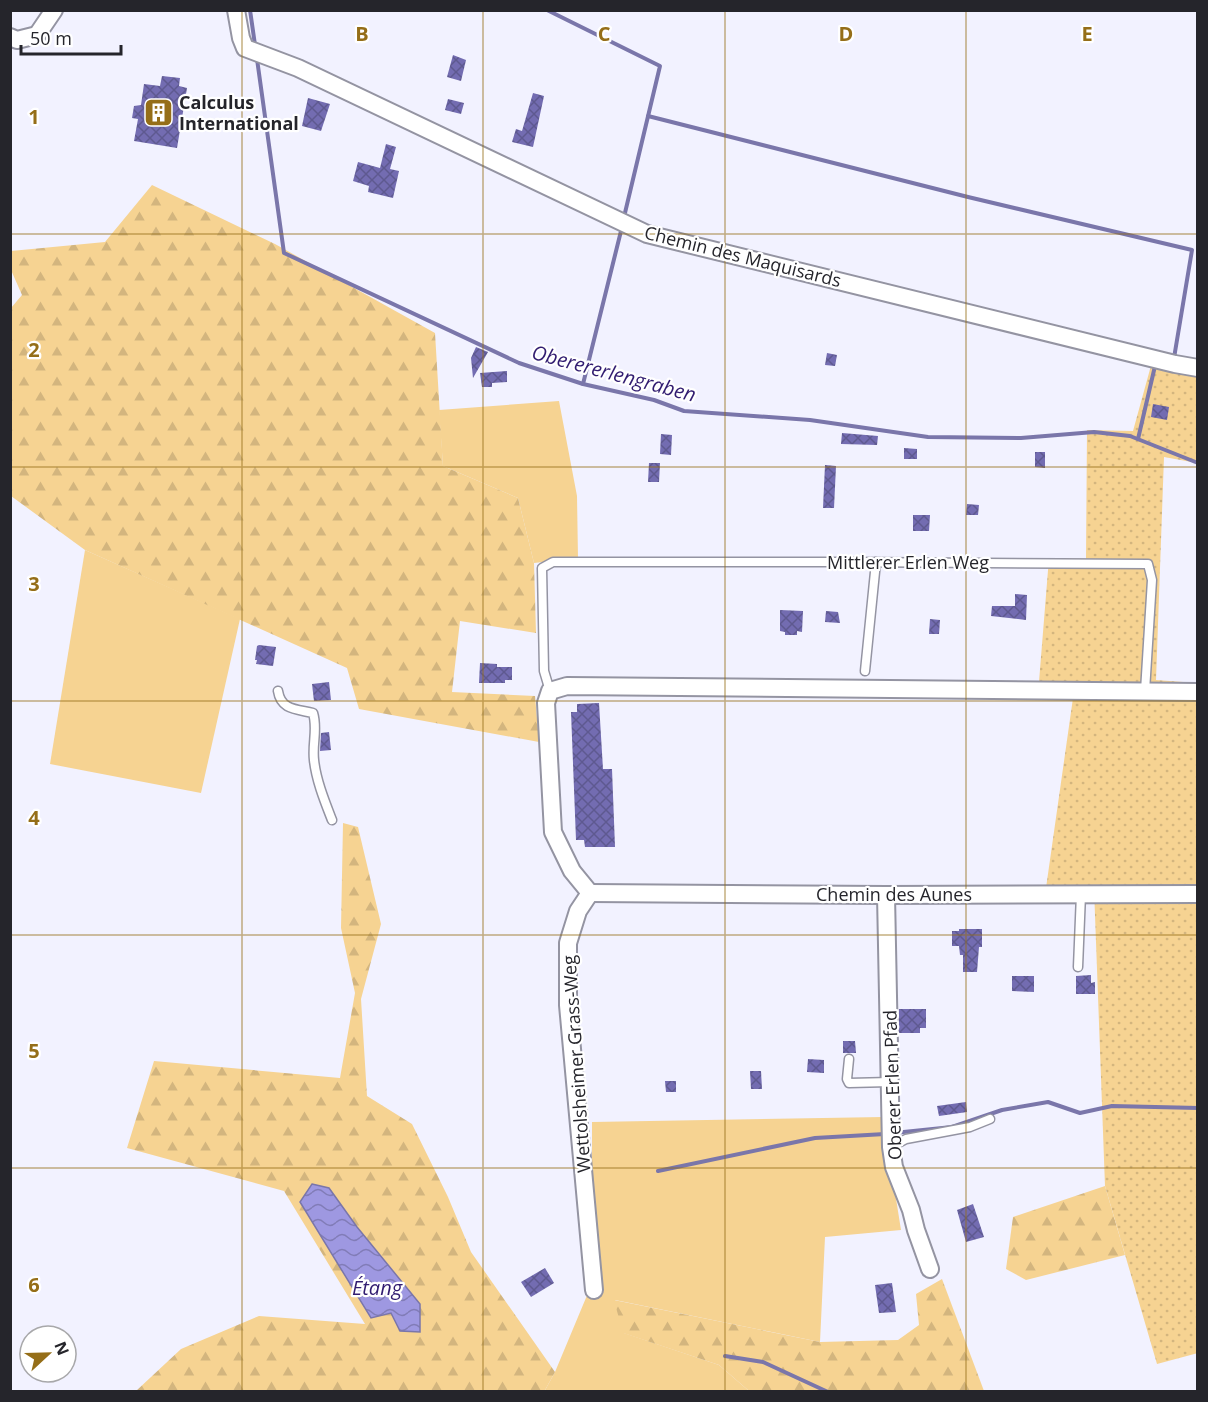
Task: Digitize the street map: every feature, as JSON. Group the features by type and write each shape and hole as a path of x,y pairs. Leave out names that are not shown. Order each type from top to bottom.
{"street":[{"path":"10,37 17,40 37,35 54,10"},
{"name":"Chemin des Maquisards","path":"236,10 245,48 298,68 647,234 1197,368"},
{"path":"590,893 572,871 553,832 546,703 550,691 567,686 1197,692"},
{"name":"Chemin des Aunes","path":"590,893 1197,894"},
{"name":"Wettolsheimer Grass-Weg","path":"590,893 578,911 568,943 568,1005 594,1290"},
{"name":"Oberer Erlen Pfad","path":"886,895 891,1147 894,1167 930,1269"}],"lane":[{"name":"Mittlerer Erlen Weg","path":"550,691 544,671 542,568 553,562 1148,564 1152,580 1145,691"},
{"path":"865,671 876,562"},
{"path":"278,691 279,700 284,706 312,713 316,724 314,760 332,820"},
{"path":"1078,967 1081,894"},
{"path":"849,1059 847,1079 849,1083 890,1082"},
{"path":"891,1147 906,1138 970,1127 990,1119"}],"green space":[{"path":"152,185 275,244 435,333 443,466 518,498 534,563 536,633 460,621 452,692 535,696 539,742 359,709 347,668 85,550 11,496 11,308 22,295 11,270 11,251 105,242"},
{"path":"1152,362 1197,365 1197,463 1164,457 1156,680 1197,683 1198,1353 1157,1364 1105,1186 1094,888 1046,888 1073,698 1038,694 1049,558 1086,559 1087,430 1133,431"},
{"path":"559,401 577,496 578,558 534,563 518,498 443,466 439,410"},
{"path":"85,550 240,619 201,793 50,764"},
{"path":"343,823 358,827 381,924 361,999 367,1096 412,1124 448,1197 471,1252 555,1372 544,1392 136,1391 181,1349 259,1316 365,1324 284,1191 127,1148 154,1061 340,1078 355,993 341,928"},
{"path":"883,1117 901,1230 825,1237 820,1342 615,1300 624,1333 719,1365 749,1391 544,1392 555,1372 588,1293 592,1122"},
{"path":"1105,1186 1125,1255 1026,1280 1006,1269 1013,1217"},
{"path":"942,1279 984,1391 749,1391 719,1365 623,1333 614,1300 820,1342 898,1340 919,1325 916,1294"}],"water":[{"name":"Étang","path":"312,1184 329,1188 357,1227 420,1304 420,1332 400,1331 391,1313 371,1318 300,1202"}],"building":[{"path":"453,55 466,60 461,81 447,77"},
{"name":"Calculus International","path":"162,76 180,78 179,86 187,88 177,148 134,141 138,119 132,118 134,106 141,105 144,84 160,86"},
{"path":"533,93 544,96 533,147 512,142 516,129 522,131"},
{"path":"308,98 330,104 321,131 302,126"},
{"path":"448,99 464,103 461,114 445,110"},
{"path":"386,144 396,147 390,169 399,171 393,198 368,192 369,186 353,181 358,162 380,168"},
{"path":"476,347 488,352 473,378 471,358"},
{"path":"827,353 837,355 835,366 825,365"},
{"path":"507,371 507,382 492,383 492,387 482,387 480,373"},
{"path":"1153,404 1169,407 1167,420 1151,417"},
{"path":"842,433 878,436 877,445 841,444"},
{"path":"661,434 672,435 671,455 660,454"},
{"path":"904,448 917,449 917,459 904,459"},
{"path":"1035,452 1045,452 1045,468 1035,467"},
{"path":"649,463 660,463 659,482 648,482"},
{"path":"825,465 836,466 834,508 823,508"},
{"path":"967,504 979,505 978,515 966,515"},
{"path":"913,515 930,515 929,531 913,531"},
{"path":"1015,594 1027,595 1026,620 991,616 992,606 1015,606"},
{"path":"780,610 803,611 802,632 797,631 797,635 785,635 785,632 780,631"},
{"path":"826,611 838,612 840,623 825,622"},
{"path":"930,619 940,620 939,634 929,634"},
{"path":"257,646 276,647 273,666 256,664"},
{"path":"480,663 497,664 497,667 512,667 512,680 505,680 505,683 479,683"},
{"path":"329,682 331,700 314,701 312,684"},
{"path":"599,703 603,769 612,769 615,847 585,847 584,840 576,840 571,712 577,712 577,704"},
{"path":"329,732 331,750 320,751 321,733"},
{"path":"959,929 982,929 982,947 979,947 977,972 963,972 963,955 960,955 959,946 952,946 952,931 959,931"},
{"path":"1091,975 1091,983 1095,982 1095,994 1076,994 1076,976"},
{"path":"1012,976 1034,976 1034,992 1012,991"},
{"path":"899,1009 926,1009 926,1028 920,1028 920,1033 899,1033"},
{"path":"843,1041 855,1041 856,1053 843,1053"},
{"path":"808,1059 824,1060 824,1073 807,1072"},
{"path":"750,1071 761,1071 762,1089 751,1089"},
{"path":"665,1081 676,1081 676,1092 666,1092"},
{"path":"966,1102 967,1112 939,1116 937,1106"},
{"path":"973,1204 984,1237 966,1242 957,1210"},
{"path":"545,1268 554,1283 531,1297 521,1282"},
{"path":"892,1283 896,1312 879,1313 875,1285"}],"waterway":[{"name":"Oberererlengraben","path":"250,10 255,45"},
{"path":"547,10 660,66 624,217"},
{"name":"Oberererlengraben","path":"257,59 284,253 519,363 583,384 654,400 684,411 810,420 928,437 1021,438 1094,432 1130,436 1198,463"},
{"path":"648,116 968,197 1192,250 1174,358"},
{"path":"583,384 622,227"},
{"path":"1138,439 1155,366 1158,367"},
{"path":"894,1133 952,1127 1002,1110 1048,1102 1080,1113 1112,1106 1198,1108"},
{"path":"658,1171 815,1138 885,1134"},
{"path":"725,1356 763,1362 828,1392"}],"place":[{"name":"Calculus International","path":"158,112"}]}
